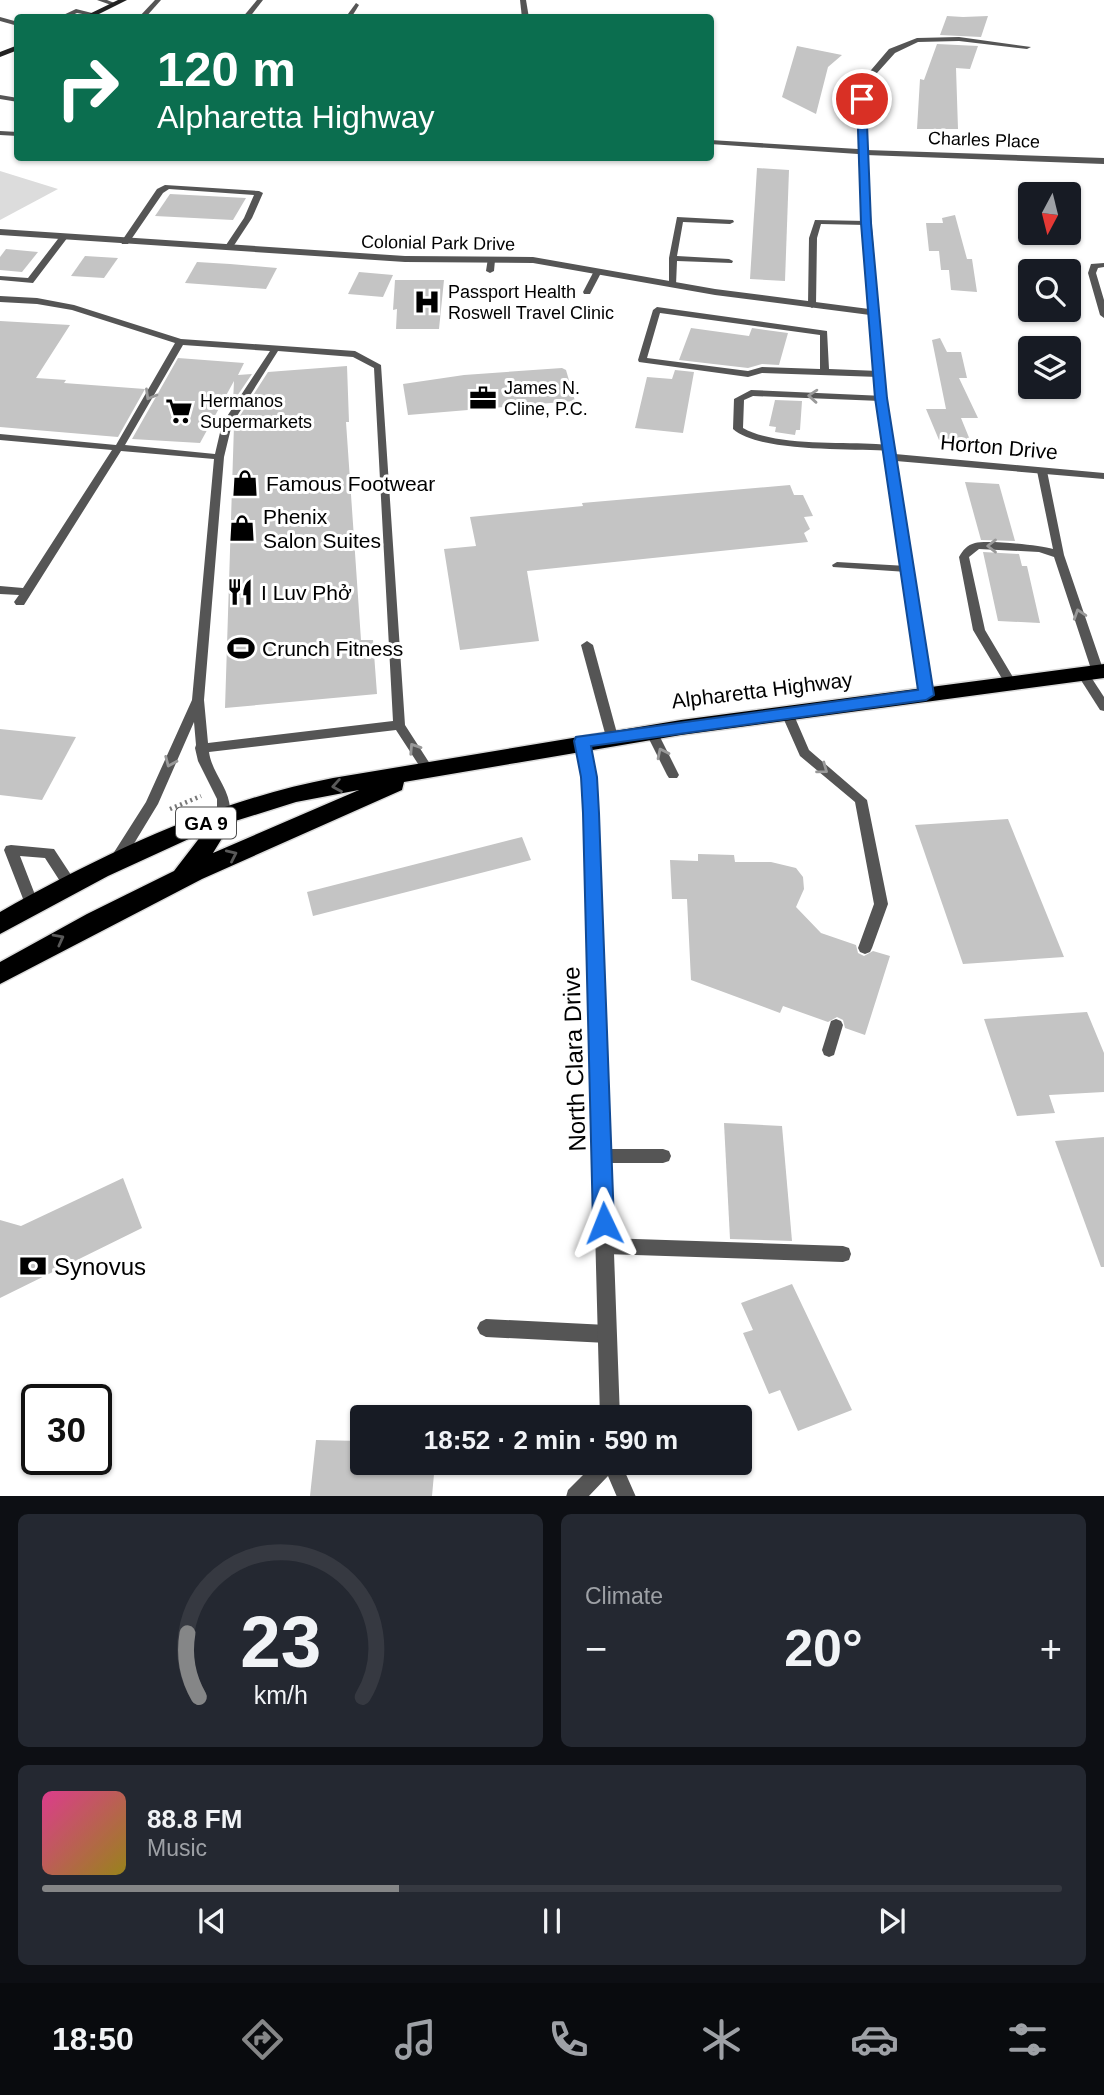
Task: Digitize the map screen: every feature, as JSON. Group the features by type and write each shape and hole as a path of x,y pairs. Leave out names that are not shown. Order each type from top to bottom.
{"highway":[{"name":"Alpharetta Highway","path":"0,924 70,885 159,841 277,799 582,741 1095,673"},
{"name":"Alpharetta Highway","path":"0,974 69,934 169,883 428,770"},
{"path":"169,883 189,868 223,817"}],"street":[{"path":"93,14 124,0"},
{"path":"926,695 881,398 862,152 864,83 898,46 917,40 942,38 1027,47"},
{"name":"Charles Place","path":"714,142 862,152 1104,161"},
{"name":"Colonial Park Drive","path":"0,232 491,266 533,260 672,285 873,312"},
{"name":"Horton Drive","path":"890,452 1104,476"},
{"name":"North Clara Drive","path":"582,741 589,777 591,813 610,1405"}],"lane":[{"path":"100,0 114,4"},
{"path":"145,14 158,0"},
{"path":"248,14 260,0"},
{"path":"350,14 356,5"},
{"path":"70,14 76,11 93,14"},
{"path":"125,242 160,191 168,187 259,193 248,218 229,248"},
{"path":"672,285 673,258 680,219 730,222"},
{"path":"812,305 813,238 818,222 866,223"},
{"path":"0,278 30,281 64,237"},
{"path":"673,258 729,261"},
{"path":"1104,265 1094,266 1092,273 1104,315"},
{"path":"587,292 598,271"},
{"path":"0,299 37,301 74,308 180,342 355,354 379,367 399,725 428,770"},
{"path":"825,372 824,333 657,310 642,360 748,374 762,370 879,374"},
{"path":"0,590 22,597 119,447 180,342"},
{"path":"223,817 222,799 207,771 201,748 198,699 219,457 227,424 276,348"},
{"path":"881,398 751,393 739,399 738,429 749,436 771,441 890,452"},
{"path":"0,437 219,457"},
{"path":"1042,471 1059,555 1104,706"},
{"path":"1011,684 979,630 964,558 969,550 977,546 1040,549 1059,555"},
{"path":"836,565 907,569"},
{"path":"587,645 612,737"},
{"path":"114,863 152,804 198,699"},
{"path":"787,713 804,753 861,800 881,904 865,948"},
{"path":"201,748 399,725"},
{"path":"651,731 673,775"},
{"path":"33,905 11,849 49,853 70,885"},
{"path":"829,1050 836,1025"},
{"path":"602,1156 663,1156"},
{"path":"605,1245 842,1254"},
{"path":"486,1328 607,1335"},
{"path":"575,1496 597,1475"},
{"path":"616,1475 627,1496"}],"path":[{"path":"160,813 205,794"}],"shaded area":[{"path":"0,171 58,189 0,220"}],"building":[{"path":"947,16 988,16 981,37 940,35"},
{"path":"937,44 978,46 970,69 956,68 958,129 917,129 920,79 924,80"},
{"path":"797,46 842,55 828,67 816,114 782,97"},
{"path":"757,168 789,170 785,281 750,279"},
{"path":"170,194 246,198 233,220 155,216"},
{"path":"955,215 967,259 972,259 977,292 951,290 949,270 941,270 939,251 929,251 926,223 943,223 942,218"},
{"path":"6,249 38,252 22,272 0,270 0,257"},
{"path":"85,256 118,258 104,278 71,276"},
{"path":"197,262 277,268 266,289 185,283"},
{"path":"359,272 393,275 383,297 348,294"},
{"path":"395,280 444,280 439,329 396,329 397,309 393,310"},
{"path":"0,321 70,325 36,378 66,380 64,383 145,389 118,437 0,427"},
{"path":"691,328 749,336 752,328 788,333 779,365 762,364 748,368 679,360"},
{"path":"940,338 947,352 961,352 967,378 959,378 978,418 961,418 970,440 939,440 926,409 946,409 932,340"},
{"name":"Hermanos Supermarkets","path":"178,358 244,363 238,375 252,374 233,402 234,381 200,443 132,439"},
{"path":"347,366 349,422 346,422 361,640 373,640 377,694 225,708 234,425 268,372"},
{"path":"562,368 566,370 575,401 408,415 403,384 464,375"},
{"path":"675,370 694,372 683,433 635,428 647,377 672,379"},
{"path":"775,400 802,401 800,430 796,430 795,435 775,432 776,427 769,426"},
{"path":"965,482 999,484 1015,541 981,540"},
{"path":"790,485 794,495 803,495 813,516 804,517 810,529 804,533 808,542 527,571 539,641 460,650 444,549 476,546 470,517 583,506 582,503"},
{"path":"983,552 1019,554 1022,566 1027,566 1040,623 998,621"},
{"path":"0,729 76,737 42,800 0,795"},
{"path":"1008,819 1064,957 963,964 915,825"},
{"path":"522,837 531,860 313,916 307,892"},
{"path":"698,854 734,855 735,862 771,862 796,868 803,877 804,889 796,907 821,933 856,945 858,953 864,956 873,951 890,956 865,1035 845,1028 843,1020 837,1017 828,1022 783,1006 780,1013 691,980 687,899 672,899 670,860 698,861"},
{"path":"1087,1012 1104,1053 1104,1092 1049,1095 1055,1113 1017,1116 984,1019"},
{"path":"724,1123 782,1126 792,1241 730,1239"},
{"path":"1104,1137 1104,1267 1101,1267 1055,1141"},
{"name":"Synovus","path":"123,1178 142,1228 0,1298 0,1220 21,1226"},
{"path":"792,1284 852,1410 798,1431 780,1390 769,1394 743,1333 753,1330 741,1303"},
{"path":"316,1440 350,1441 350,1475 434,1475 432,1496 310,1496"}],"place":[{"name":"Passport Health Roswell Travel Clinic","path":"427,302"},
{"name":"James N. Cline, P.C.","path":"483,398"},
{"name":"Hermanos Supermarkets","path":"179,411"},
{"name":"Famous Footwear","path":"245,483"},
{"name":"Phenix Salon Suites","path":"242,528"},
{"name":"I Luv Phở","path":"240,592"},
{"name":"Crunch Fitness","path":"241,648"},
{"name":"Synovus","path":"33,1266"}],"route":[{"path":"604,1223 591,813 589,777 582,741 926,695 881,398 866,223 862,99"}]}
